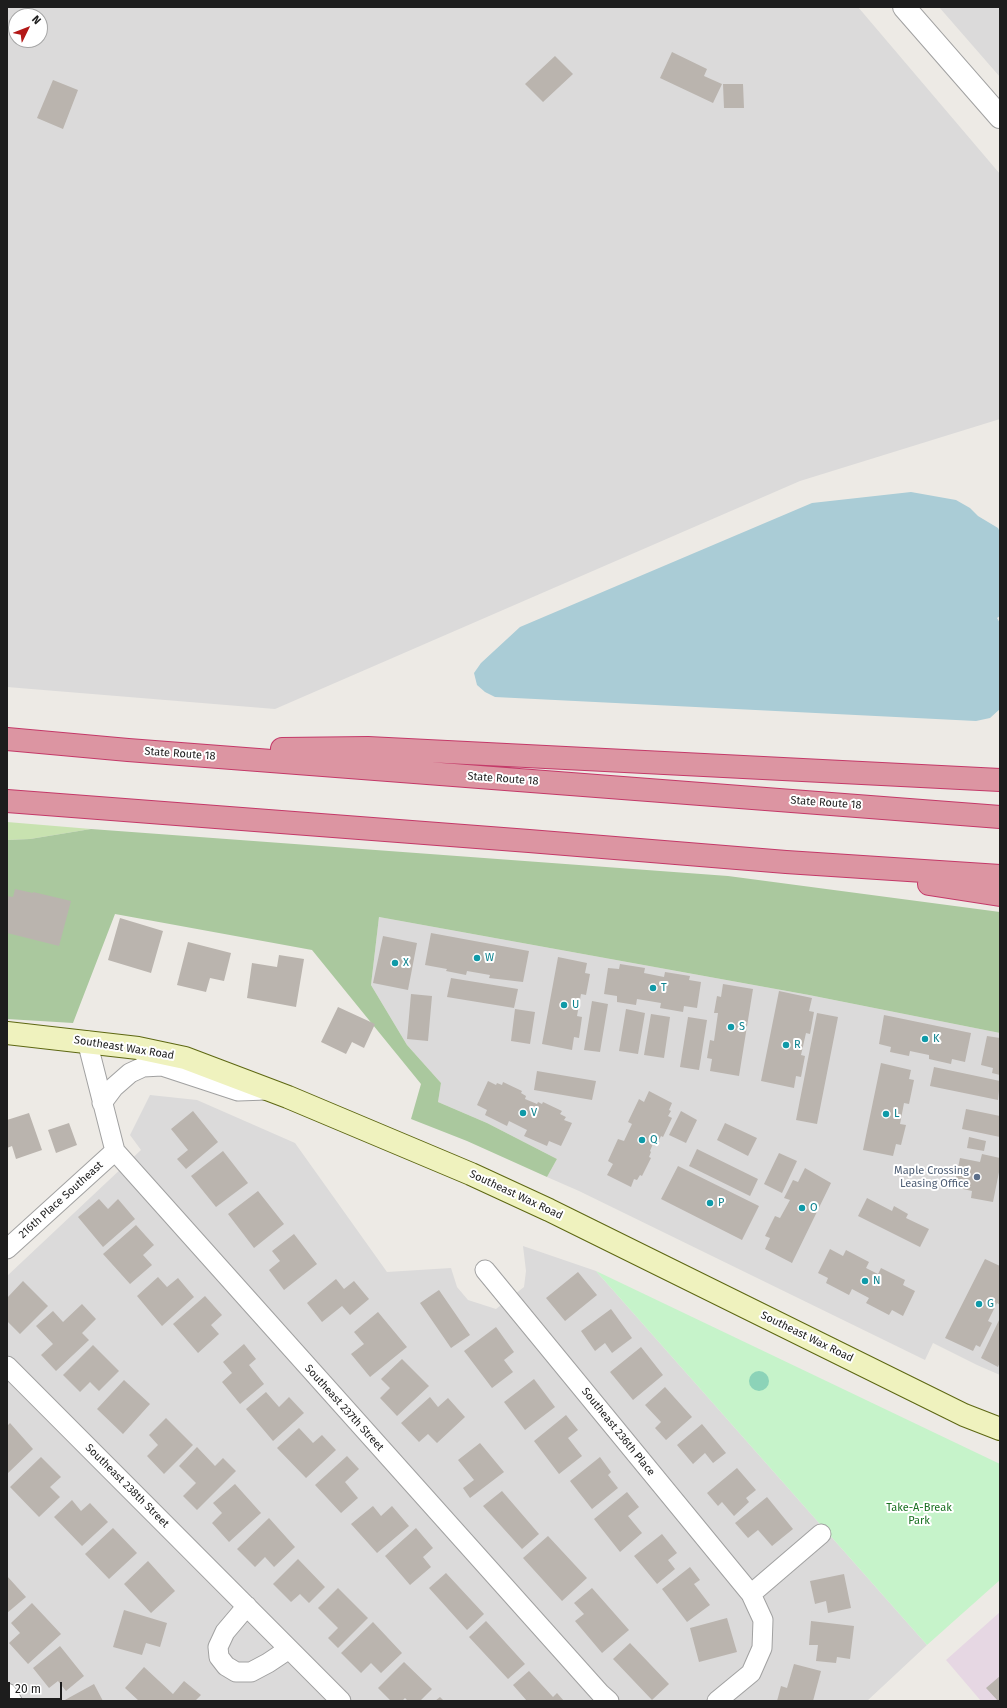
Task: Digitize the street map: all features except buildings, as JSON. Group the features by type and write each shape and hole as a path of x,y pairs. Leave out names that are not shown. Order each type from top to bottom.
{"highway":[{"name":"State Route 18","path":"7,739 128,750 1000,816"},
{"path":"128,750 368,748 1000,780"},
{"path":"7,801 537,841 786,862 1000,876"},
{"path":"786,862 1000,895"}],"main road":[{"name":"Southeast Wax Road","path":"7,1032 138,1048 185,1058 270,1090 471,1174 577,1224 964,1414 1000,1429"}],"street":[{"path":"904,7 1000,117"},
{"name":"Southeast 237th Street","path":"87,1041 115,1151 600,1694 609,1701"},
{"path":"102,1103 114,1087 130,1073 143,1067 162,1066 238,1091 270,1090"},
{"name":"216th Place Southeast","path":"7,1249 115,1151"},
{"name":"Southeast 236th Place","path":"485,1270 751,1594 763,1620 762,1648 751,1673 717,1701"},
{"name":"Southeast 238th Street","path":"7,1366 341,1701"},
{"path":"751,1594 821,1534"},
{"path":"247,1606 225,1632 218,1647 219,1657 226,1666 236,1672 250,1672 268,1663 289,1649"},
{"path":"7,1693 12,1701"}],"shaded area":[{"path":"7,7 858,7 1000,174 1000,419 800,481 275,709 7,687"},
{"path":"939,7 1000,7 1000,77"},
{"path":"379,917 809,995 1000,1033 1000,1375 933,1343 925,1360 579,1191 547,1177 557,1159 487,1123 438,1102 441,1083 407,1045 371,985"},
{"path":"150,1095 197,1100 295,1143 387,1272 451,1268 457,1287 468,1300 496,1309 524,1287 526,1271 523,1246 596,1271 927,1645 867,1701 7,1701 7,1276 141,1150 130,1135"},
{"path":"1000,1612 1000,1701 981,1701 946,1660"}],"green space":[{"path":"7,822 91,829 30,839 7,840"},
{"path":"91,829 728,876 1000,912 1000,1033 809,995 379,917 371,985 407,1045 441,1083 438,1102 487,1123 557,1159 547,1177 467,1141 411,1119 421,1084 312,950 115,914 73,1023 7,1019 7,840 30,839"},
{"name":"Take-A-Break Park","path":"596,1271 1000,1464 1000,1580 927,1645"},
{"path":"759,1371 766,1374 769,1381 766,1388 759,1391 752,1388 749,1381 752,1374"}],"water":[{"path":"911,492 956,500 998,528 1000,532 1000,616 997,618 1000,623 1000,709 990,718 976,721 495,697 485,692 477,685 474,673 481,663 520,627 812,503"}],"place":[{"name":"W","path":"477,958"},
{"name":"X","path":"395,963"},
{"name":"T","path":"653,988"},
{"name":"U","path":"564,1005"},
{"name":"S","path":"731,1027"},
{"name":"K","path":"925,1039"},
{"name":"R","path":"786,1045"},
{"name":"V","path":"523,1113"},
{"name":"L","path":"886,1114"},
{"name":"Q","path":"642,1140"},
{"name":"Maple Crossing Leasing Office","path":"977,1177"},
{"name":"P","path":"710,1203"},
{"name":"O","path":"802,1208"},
{"name":"N","path":"865,1281"},
{"name":"G","path":"979,1304"}]}
